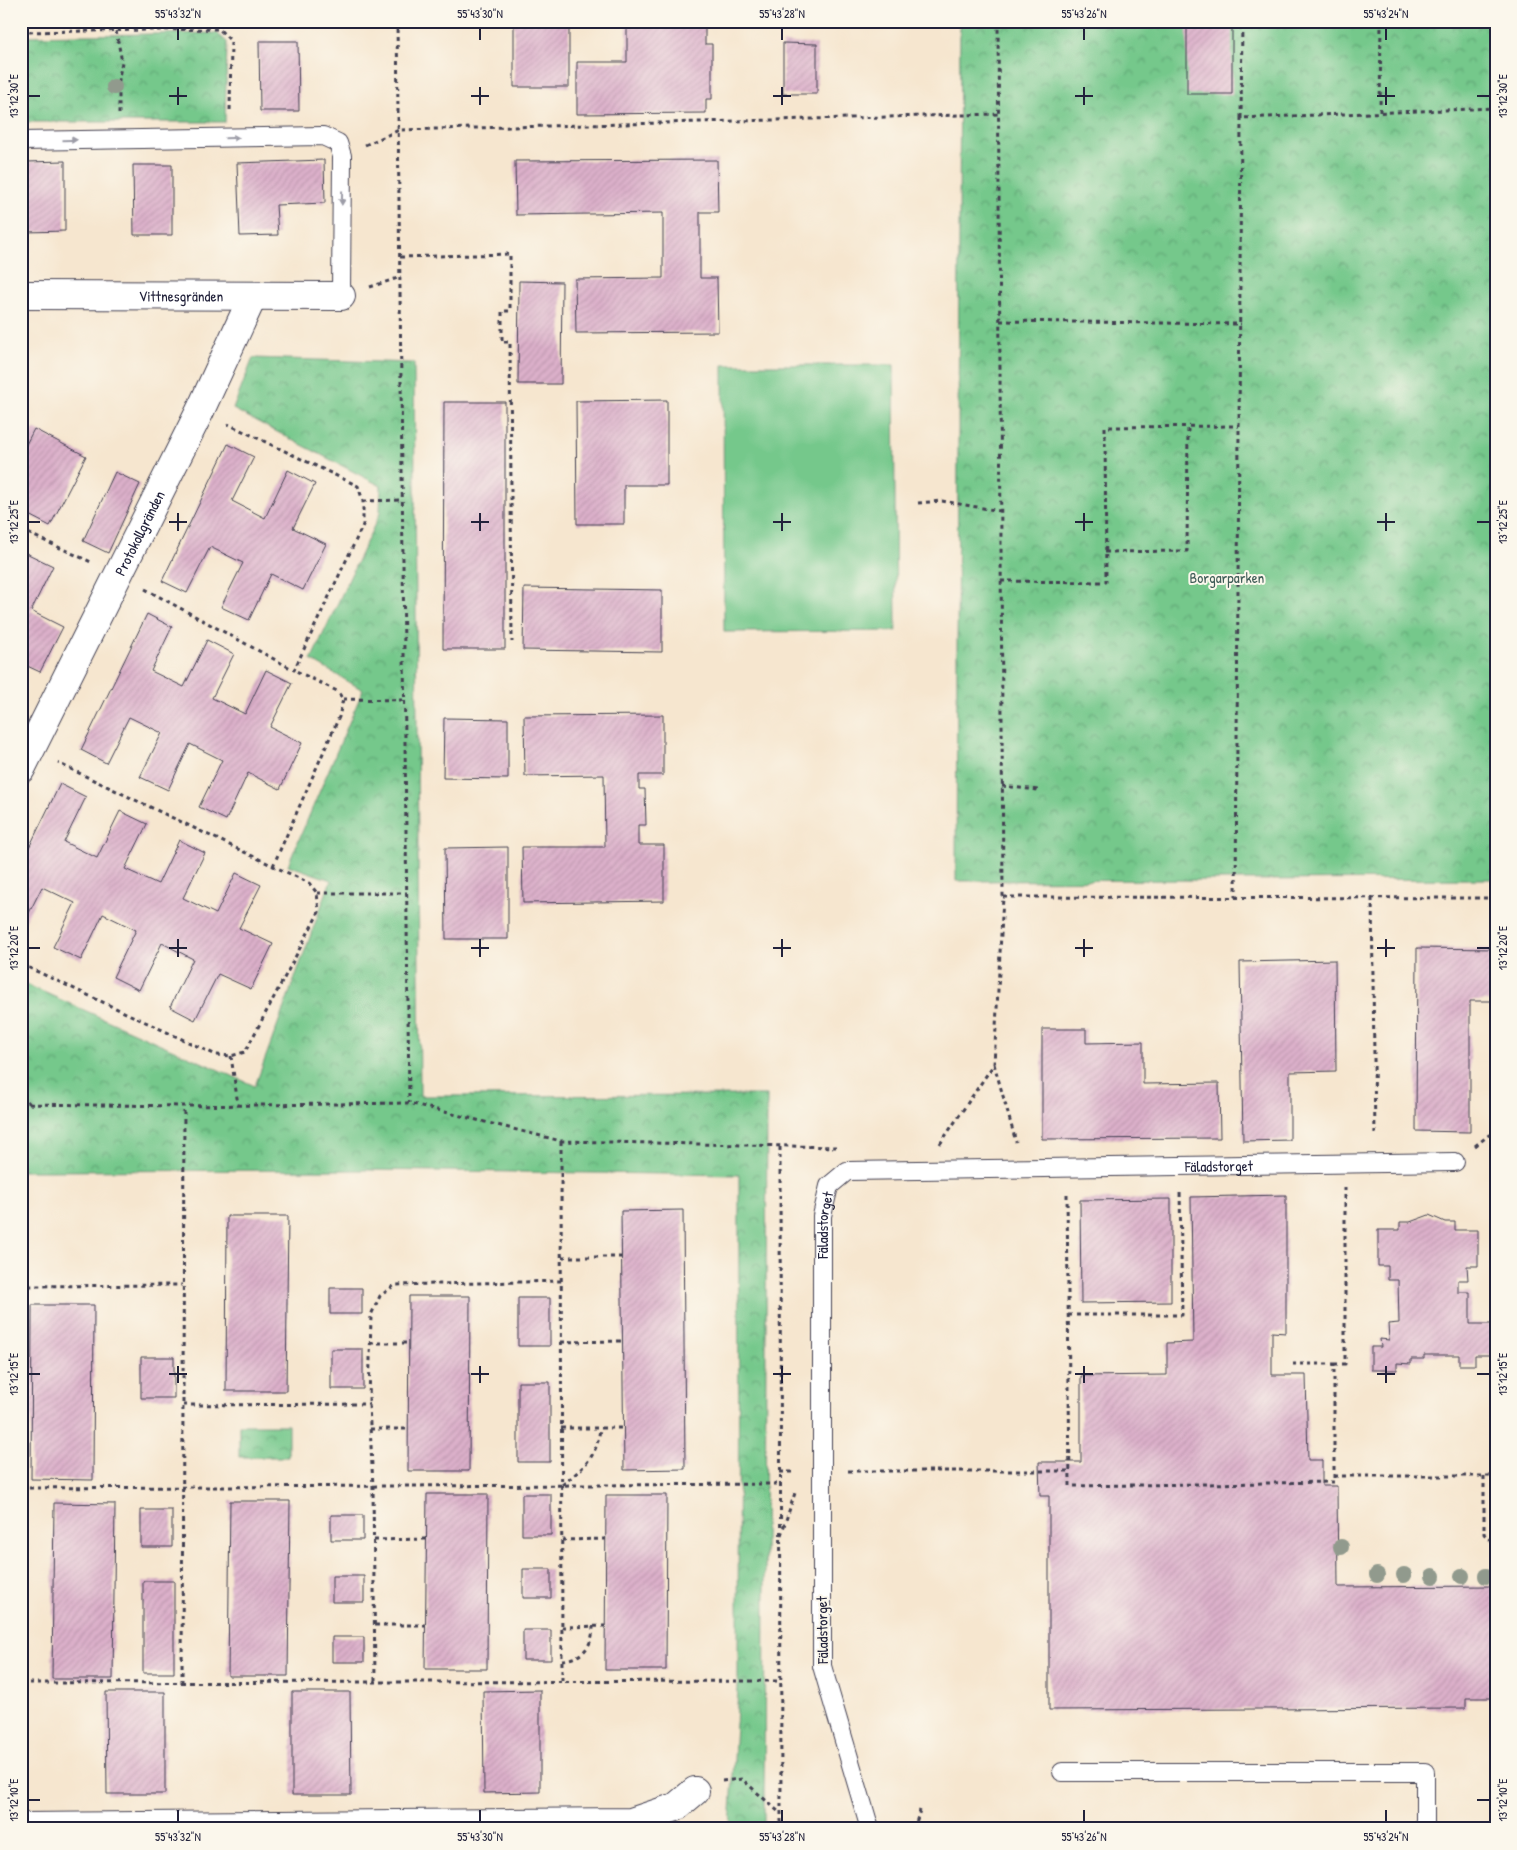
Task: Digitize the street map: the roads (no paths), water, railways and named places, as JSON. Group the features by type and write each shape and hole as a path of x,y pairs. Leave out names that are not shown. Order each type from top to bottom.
{"street":[{"name":"Vittnesgränden","path":"21,295 341,296"},
{"name":"Protokollgränden","path":"26,759 200,411 253,296"},
{"path":"21,1826 631,1822 676,1807 695,1791"}],"lane":[{"path":"21,141 323,136 338,143 342,156 341,296"},
{"name":"Fäladstorget","path":"870,1829 822,1666 822,1216 829,1186 847,1171 1455,1162"},
{"path":"1062,1772 1425,1772 1425,1829"}],"park label":[{"name":"Borgarparken","path":"1227,577"}]}
